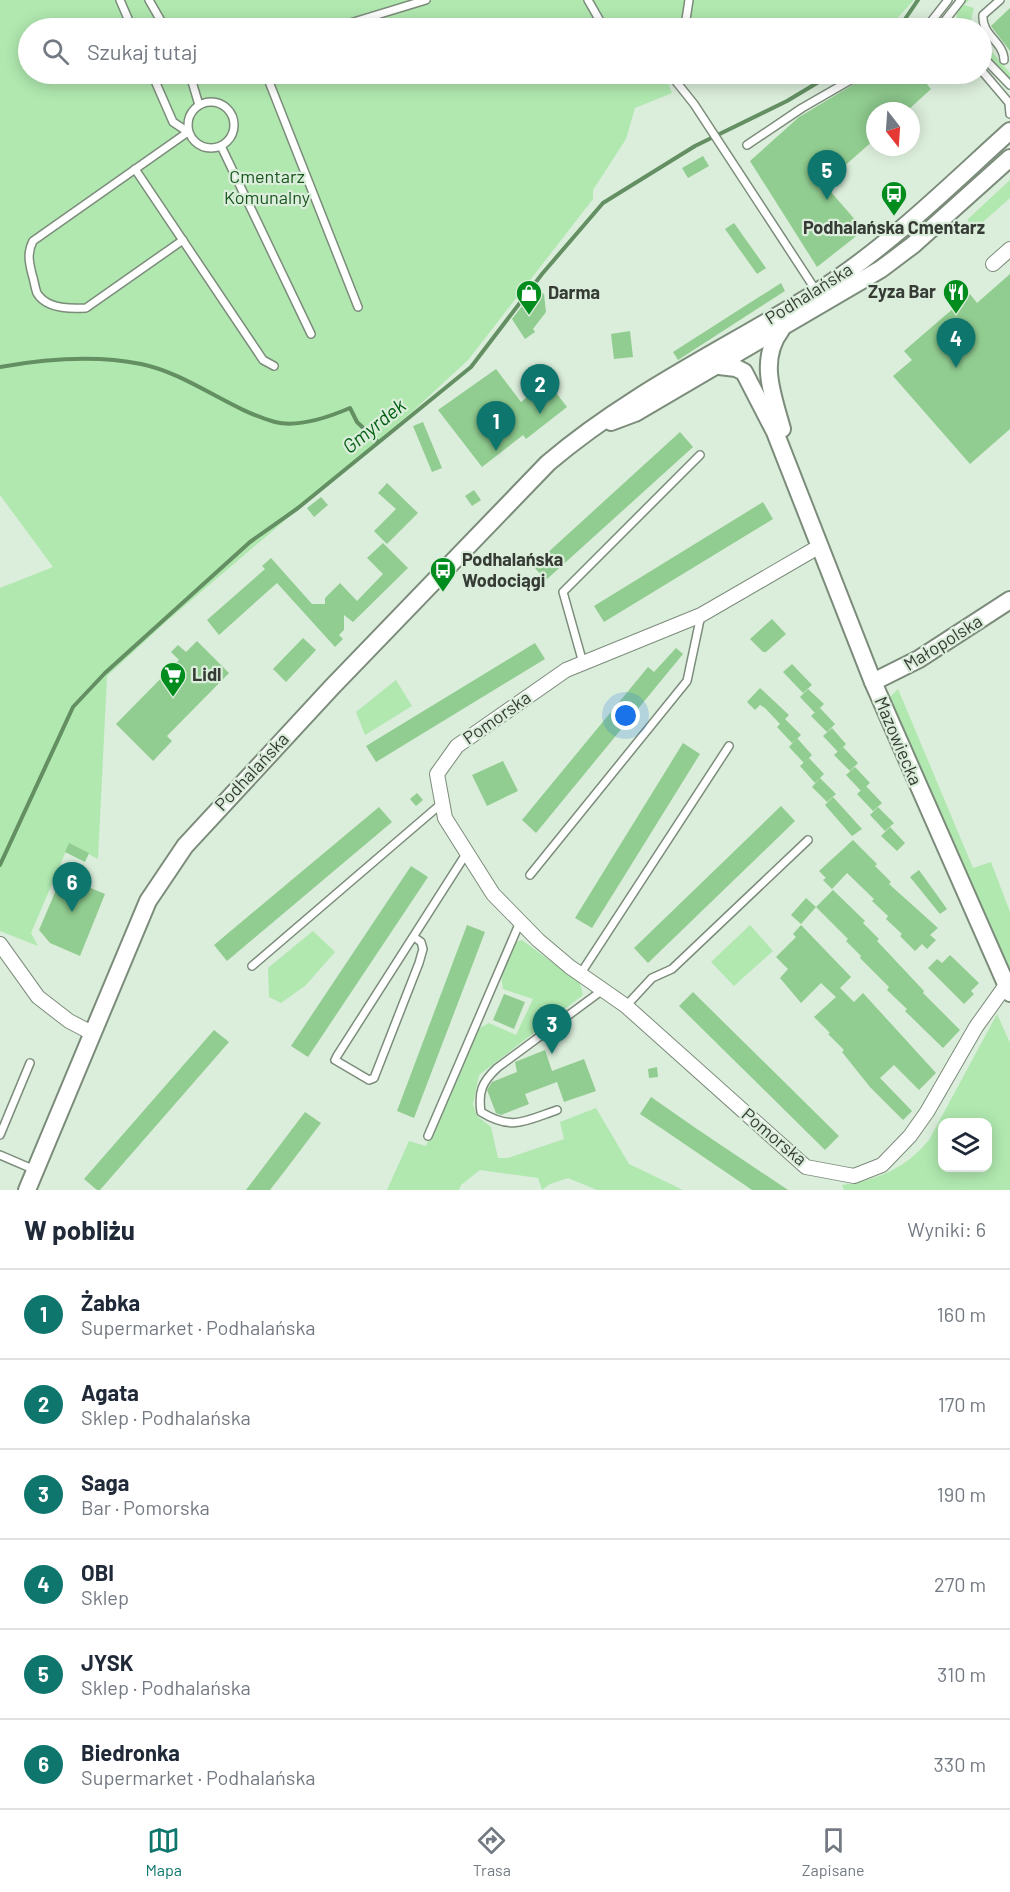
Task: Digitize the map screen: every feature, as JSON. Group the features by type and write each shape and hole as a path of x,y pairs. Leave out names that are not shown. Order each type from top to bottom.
{"street":[{"name":"Podhalańska","path":"27,1190 148,901 185,846 325,694 548,463 616,410 817,292 882,244 1008,134"},
{"name":"Podhalańska","path":"588,431 635,412 719,366 881,269 913,245 1009,159"},
{"path":"993,264 1010,249"},
{"name":"Mazowiecka","path":"768,375 773,342 783,327"},
{"path":"719,366 736,368 744,372 747,342 754,328"},
{"path":"724,346 735,344 746,349"},
{"name":"Mazowiecka","path":"746,349 759,359 768,375 797,484"},
{"name":"Mazowiecka","path":"744,372 772,425 873,682 1008,989"},
{"name":"Pomorska","path":"820,546 701,615 566,670 457,746 437,774 445,818 493,894 520,921 570,967 626,1006 806,1167 854,1176 882,1165 910,1136 952,1073 976,1027 1008,989"},
{"name":"Małopolska","path":"873,682 919,659 1010,600"},
{"path":"0,944 38,998 69,1021 92,1033"}],"lane":[{"path":"120,0 128,18"},
{"path":"149,0 159,18"},
{"path":"367,18 426,0"},
{"path":"588,0 598,18"},
{"path":"686,18 689,0"},
{"path":"936,16 948,0"},
{"path":"951,18 961,0"},
{"path":"983,18 983,15 1000,0"},
{"path":"992,37 1004,51 1004,60"},
{"path":"992,67 1010,85"},
{"path":"156,84 173,122 188,132 198,145 206,148 222,146 232,136 234,128 231,114 220,104 206,102 199,105 189,117 188,132"},
{"path":"194,84 199,105"},
{"path":"270,84 358,307"},
{"path":"677,84 714,134 817,292"},
{"path":"747,145 802,108 844,84"},
{"path":"992,84 1010,104 1010,114"},
{"path":"1008,134 1010,119"},
{"path":"183,240 86,308 70,309 49,303 38,294 29,263 28,250 33,241 188,132"},
{"path":"222,146 311,334"},
{"path":"135,169 263,360 274,366"},
{"path":"583,663 563,592 700,455"},
{"path":"530,875 687,681 701,615"},
{"path":"581,973 729,746"},
{"path":"252,966 441,804"},
{"path":"626,1006 652,978 672,969 808,840"},
{"path":"414,937 422,942 423,948 419,963 374,1078 369,1080 335,1060 466,854"},
{"path":"428,1136 520,921"},
{"path":"557,1110 516,1124 498,1122 481,1112 479,1096 484,1081 496,1068 604,989"},
{"path":"0,1136 30,1063"},
{"path":"0,1155 35,1170"}],"green space":[{"name":"Cmentarz Komunalny","path":"0,0 914,0 897,18 18,18 18,84 668,84 672,93 635,108 626,139 593,190 593,199 468,360 412,412 167,621 107,676 98,859 69,844 31,933 38,946 0,931 0,588 53,567 0,495"},
{"path":"966,0 969,0 964,5 974,8 972,18 957,18 957,11"},
{"path":"992,52 1010,73 1010,80 992,59"},
{"path":"1010,180 1010,198 975,229 967,220"},
{"path":"396,680 412,706 365,735 356,712"},
{"path":"898,689 973,868 991,862 1010,912 1010,993 890,697"},
{"path":"750,925 773,951 734,986 711,962"},
{"path":"313,931 335,952 306,985 281,1003 269,997 268,968"},
{"path":"522,940 580,983 583,995 479,1075 473,1104 477,1116 491,1127 498,1158 508,1158 564,1139 560,1122 596,1108 629,1164 683,1190 597,1190 568,1178 550,1184 542,1190 538,1178 480,1170 461,1185 459,1190 387,1190 409,1141 426,1146 471,1033 489,1023 516,1035 533,999 503,989 500,970 511,943"},
{"path":"997,1014 1010,1043 1010,1190 844,1190 842,1185 879,1176 901,1165 929,1140 938,1123 938,1172 992,1172 992,1118 941,1118"}],"building":[{"path":"1010,8 1010,51 992,27"},
{"path":"854,84 927,84 931,89 917,102 866,102 866,147 824,184 864,230 817,267 750,161 799,117"},
{"path":"703,156 709,166 688,178 682,168"},
{"path":"734,223 766,268 757,274 725,229"},
{"path":"1010,274 1010,429 970,464 893,376 912,360 904,351 970,294 977,303"},
{"path":"781,283 785,291 678,360 673,352"},
{"name":"Darma","path":"536,288 544,294 546,312 533,329 535,332 525,339 512,319"},
{"path":"630,331 633,357 614,359 611,334"},
{"path":"496,369 521,402 531,394 537,402 554,390 567,407 526,439 523,435 482,467 438,410"},
{"path":"423,422 442,468 432,472 413,426"},
{"path":"680,432 693,447 546,580 533,566"},
{"path":"387,483 418,513 387,544 374,531 396,509 378,493"},
{"path":"474,490 481,500 472,506 465,496"},
{"path":"321,497 328,505 314,517 307,508"},
{"path":"763,502 773,519 604,622 594,606"},
{"path":"383,543 408,568 353,622 344,615 344,630 339,635 343,639 335,647 277,583 219,635 207,620 265,569 262,566 271,558 312,604 325,604 325,598 340,583 357,601 383,574 367,558"},
{"path":"772,619 786,634 766,652 763,652 750,639"},
{"path":"303,638 316,650 286,682 273,669"},
{"name":"Lidl","path":"197,641 229,673 167,736 172,741 153,761 116,724 179,660 171,652 178,645 186,652"},
{"path":"535,643 545,659 376,762 366,746"},
{"path":"676,648 683,654 536,833 522,820 648,667 654,672"},
{"path":"792,664 812,685 803,693 783,672"},
{"path":"760,688 789,715 785,719 801,735 792,743 777,727 780,724 765,708 760,705 755,710 747,702"},
{"path":"808,689 824,704 815,713 800,697"},
{"path":"820,708 835,724 827,732 811,716"},
{"path":"832,728 846,744 838,752 823,736"},
{"path":"797,738 812,755 804,763 789,747"},
{"path":"683,743 700,754 592,928 575,918"},
{"path":"843,747 858,763 850,771 834,755"},
{"path":"809,758 824,774 815,783 800,766"},
{"path":"503,761 518,791 487,806 472,775"},
{"path":"855,767 870,783 861,791 846,775"},
{"path":"820,778 836,794 827,802 812,787"},
{"path":"866,786 882,803 873,811 857,794"},
{"path":"417,793 423,800 416,806 410,799"},
{"path":"833,797 862,829 852,836 825,805"},
{"path":"781,806 795,821 648,963 634,948"},
{"path":"379,807 392,822 227,961 214,945"},
{"path":"878,807 894,823 885,831 870,815"},
{"path":"890,827 905,843 897,851 881,836"},
{"path":"853,840 877,864 875,866 891,882 889,884 938,928 930,935 936,940 927,949 922,944 915,951 886,919 888,916 872,901 874,899 847,873 832,889 823,880 826,878 819,871"},
{"path":"69,843 89,853 85,862 65,852"},
{"path":"411,866 428,877 308,1057 291,1046"},
{"path":"919,870 947,909 940,914 910,877"},
{"path":"62,876 105,894 80,956 50,943 39,930"},
{"path":"833,890 865,921 863,923 879,939 877,941 924,991 923,993 960,1030 943,1048 905,1011 907,1009 887,990 889,987 846,941 848,939 816,907"},
{"path":"806,898 816,907 801,924 791,915"},
{"path":"467,925 485,932 414,1118 397,1111"},
{"path":"801,925 851,977 840,988 854,1002 863,993 936,1073 919,1090 894,1065 880,1078 912,1111 903,1120 870,1087 842,1052 844,1050 814,1017 836,997 821,983 801,1003 780,978 788,969 776,957 796,937 793,934"},
{"path":"950,955 979,983 971,991 974,994 964,1004 928,968 937,959 942,963"},
{"path":"693,992 839,1136 825,1150 679,1006"},
{"path":"504,994 525,1002 514,1029 493,1020"},
{"path":"214,1030 229,1042 100,1190 97,1190 84,1179"},
{"path":"545,1050 552,1071 584,1059 596,1091 564,1102 557,1082 525,1094 529,1104 501,1115 496,1113 487,1090 492,1082 517,1072 515,1062"},
{"path":"657,1067 658,1077 649,1078 648,1069"},
{"path":"651,1097 788,1190 752,1190 640,1114"},
{"path":"305,1112 321,1123 287,1168 270,1190 246,1190"}],"waterway":[{"name":"Gmyrdek","path":"906,18 918,0"},
{"name":"Gmyrdek","path":"0,865 73,707 105,673 250,542 298,508 471,367 542,274 603,203 695,146 787,101 815,84"},
{"path":"0,367 70,359 141,364 176,375 241,409 275,422 303,423 350,408 357,422 378,442"}],"place":[{"name":"JYSK","path":"827,200"},
{"name":"Podhalańska Cmentarz","path":"894,217"},
{"name":"Zyza Bar","path":"956,315"},
{"name":"Darma","path":"529,316"},
{"name":"OBI","path":"956,368"},
{"name":"Agata","path":"540,414"},
{"name":"Żabka","path":"496,451"},
{"name":"Podhalańska Wodociągi","path":"443,593"},
{"name":"Lidl","path":"173,698"},
{"name":"Biedronka","path":"72,912"},
{"name":"Saga","path":"552,1054"}]}
